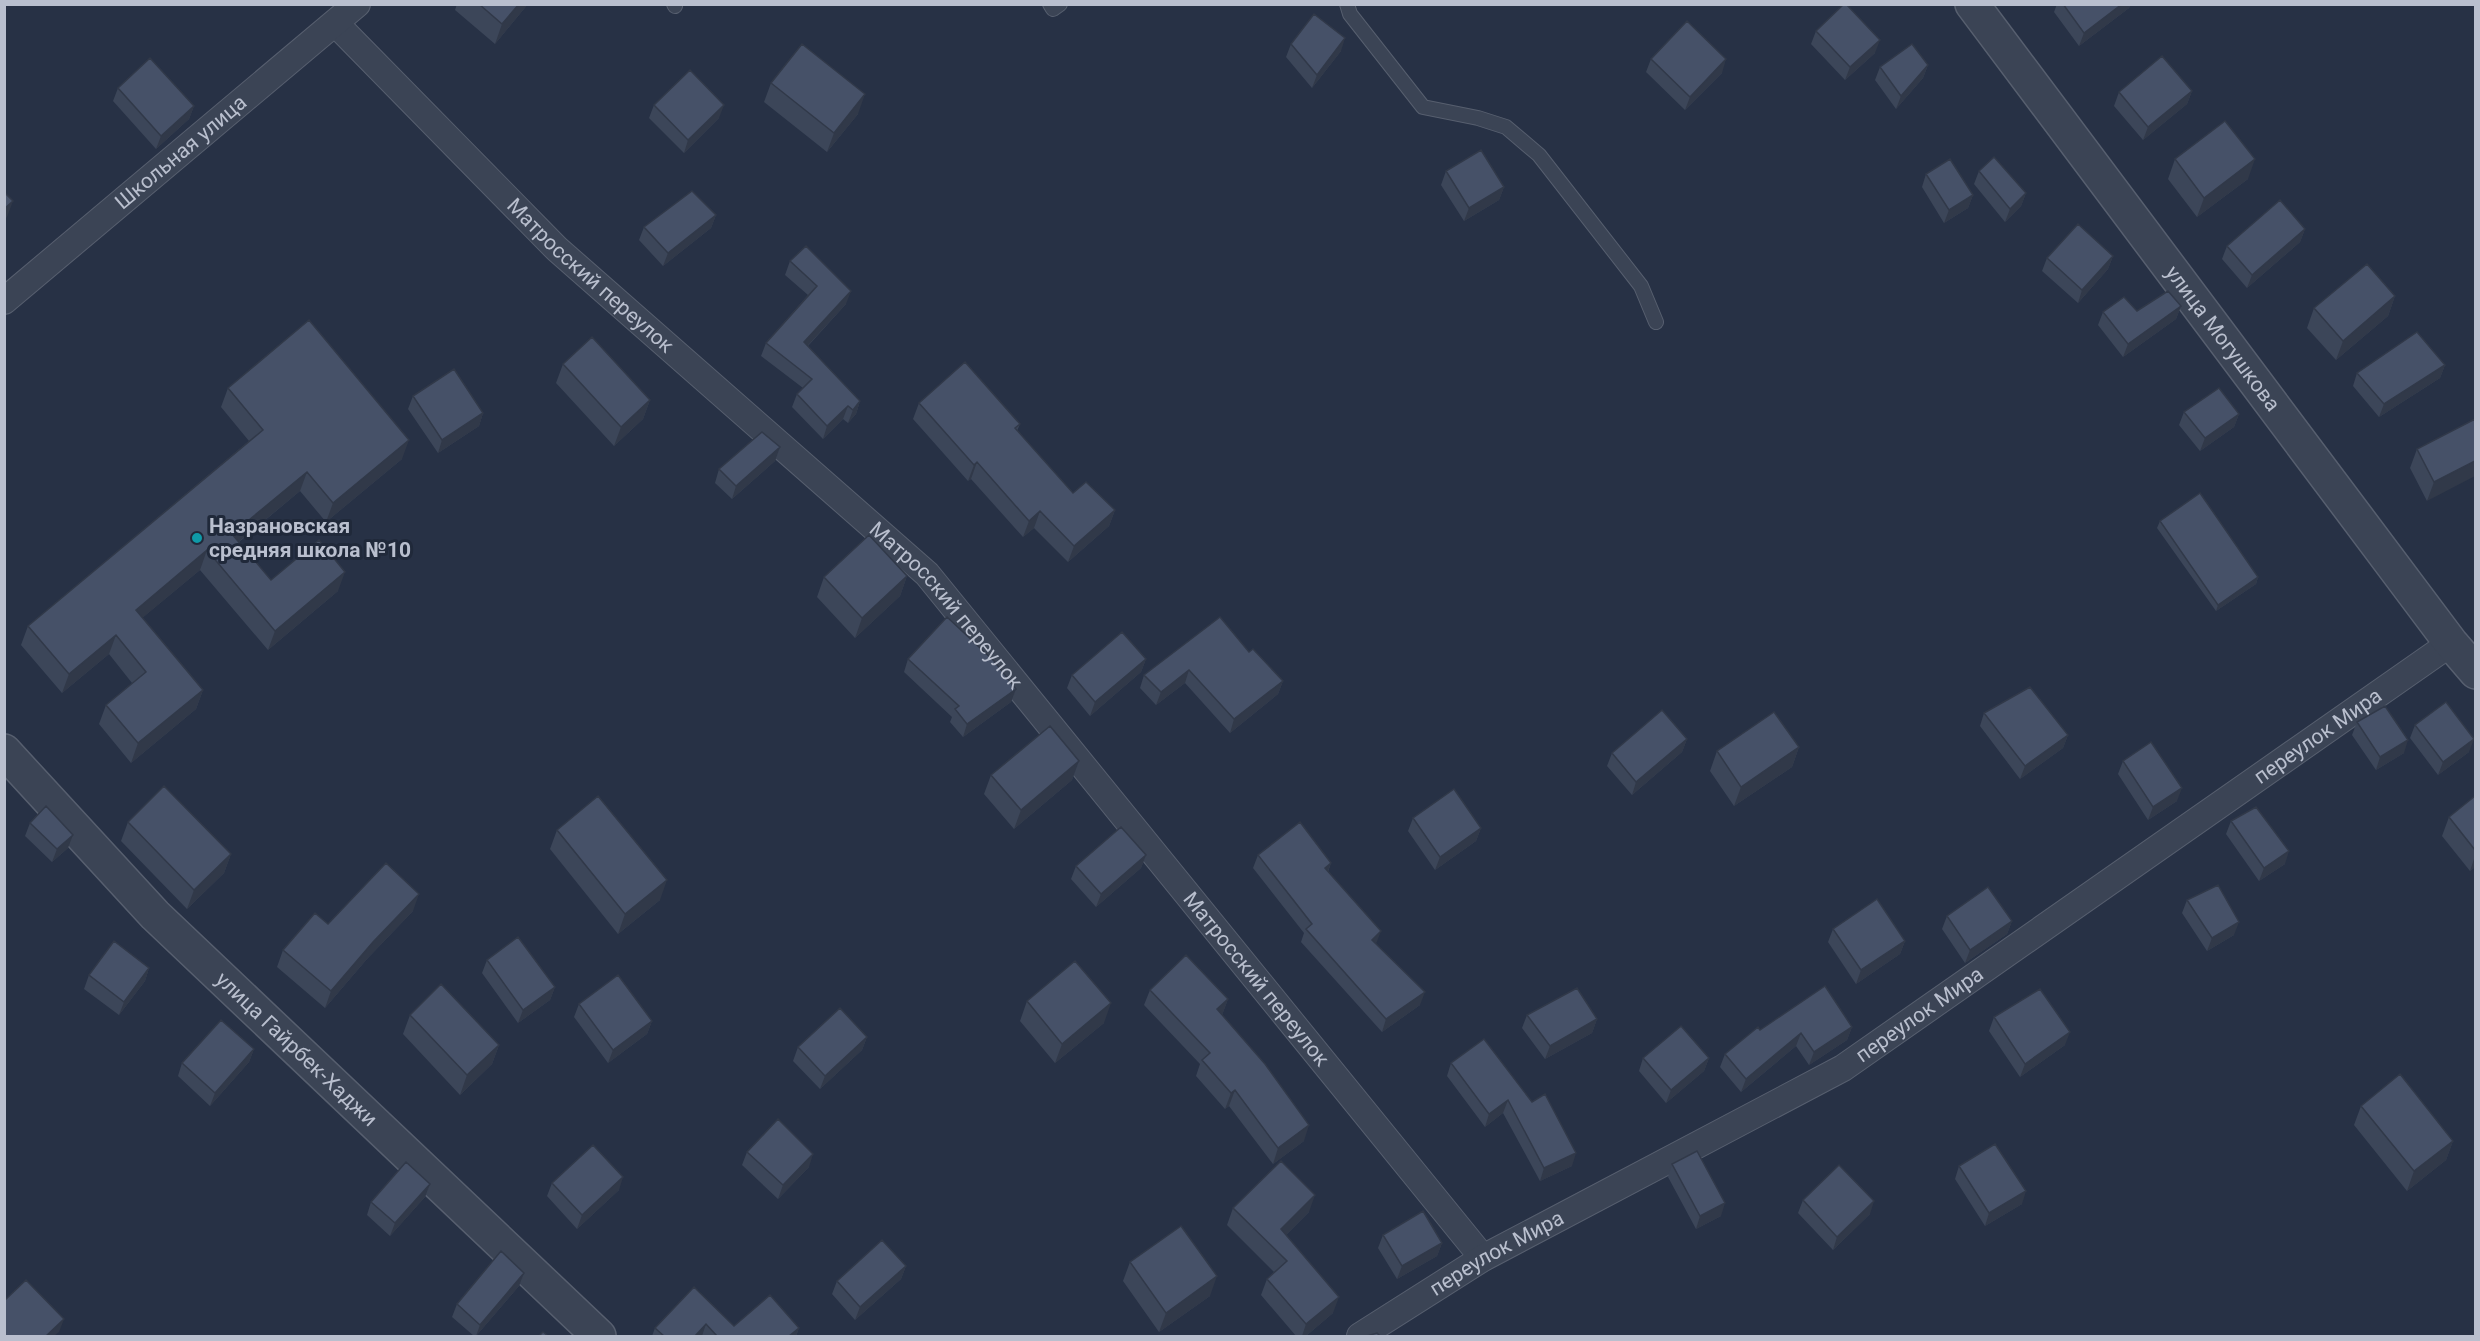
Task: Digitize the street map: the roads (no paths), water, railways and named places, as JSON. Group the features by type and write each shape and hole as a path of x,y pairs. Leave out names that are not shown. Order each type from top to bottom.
{"street":[{"name":"Школьная улица","path":"4,301 357,4"},
{"name":"улица Могушкова","path":"1972,4 2475,672"},
{"name":"Матросский переулок","path":"336,24 557,249 927,574 1483,1258"},
{"name":"переулок Мира","path":"1360,1336 1483,1258 1843,1068 2451,643"},
{"name":"улица Гайрбек-Хаджи","path":"4,751 155,915 599,1336"}],"lane":[{"path":"1050,4 1053,9 1060,4"},
{"path":"1347,4 1350,14 1423,106 1478,118 1506,127 1539,154 1641,286 1656,322"}],"place":[{"name":"Назрановская средняя школа №10","path":"197,538"}]}
